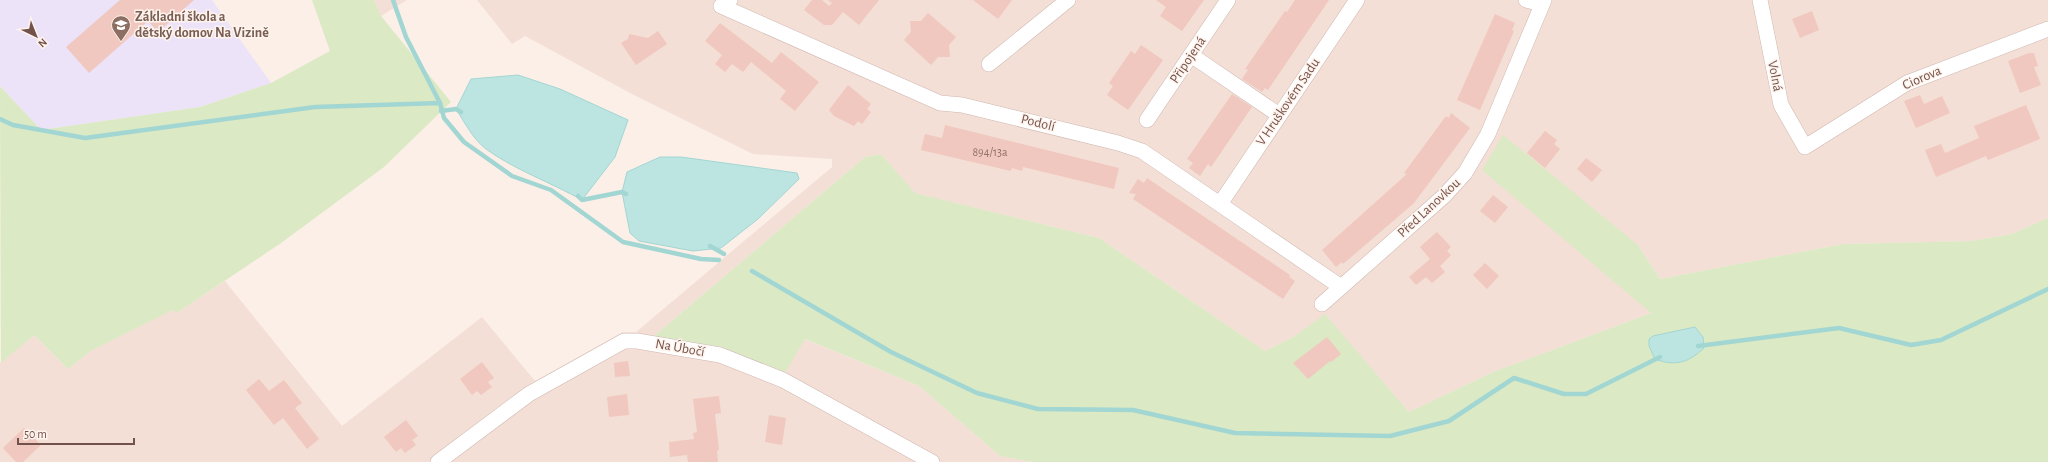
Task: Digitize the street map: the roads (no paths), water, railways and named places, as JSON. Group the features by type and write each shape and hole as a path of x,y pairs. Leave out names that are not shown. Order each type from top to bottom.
{"street":[{"name":"Podolí","path":"730,0 721,6 940,103 962,105 1118,143 1142,151 1341,287"},
{"path":"989,64 1068,0"},
{"name":"Připojená","path":"1147,120 1228,0"},
{"name":"V Hruškovém Sadu","path":"1220,204 1357,0"},
{"path":"1526,0 1543,2"},
{"name":"Volná","path":"1760,0 1781,105 1805,147"},
{"name":"Před Lanovkou","path":"1322,304 1444,196 1465,173 1488,134 1543,2"},
{"name":"Ciorova","path":"1805,147 1907,83 2048,29"},
{"path":"1191,55 1279,115"},
{"name":"Na Úbočí","path":"438,462 529,394 624,341 637,341 720,355 783,380 932,462"}],"water":[{"path":"518,75 560,89 628,120 615,157 582,200 508,163 486,149 473,136 456,109 471,79"},
{"path":"660,157 681,157 797,173 799,179 758,219 721,248 693,251 639,241 630,233 622,192 627,172"},
{"path":"1695,327 1703,337 1704,348 1693,357 1676,363 1669,363 1655,359 1649,346 1649,339 1653,336"}],"waterway":[{"path":"393,0 406,37 440,103"},
{"path":"0,119 13,125 85,138 315,107 440,103 444,118 464,142 512,176 551,190 623,242 701,259 719,260"},
{"path":"441,111 456,109 461,112"},
{"path":"578,196 582,200 622,192 626,194"},
{"path":"710,246 724,254"},
{"path":"752,271 891,352 977,393 1038,409 1133,410 1235,433 1390,436 1449,421 1514,378 1564,394 1586,394 1660,357"},
{"path":"1698,346 1839,328 1911,345 1941,340 2048,289"}],"place":[{"name":"Základní škola a dětský domov Na Vizině","path":"121,42"}]}
